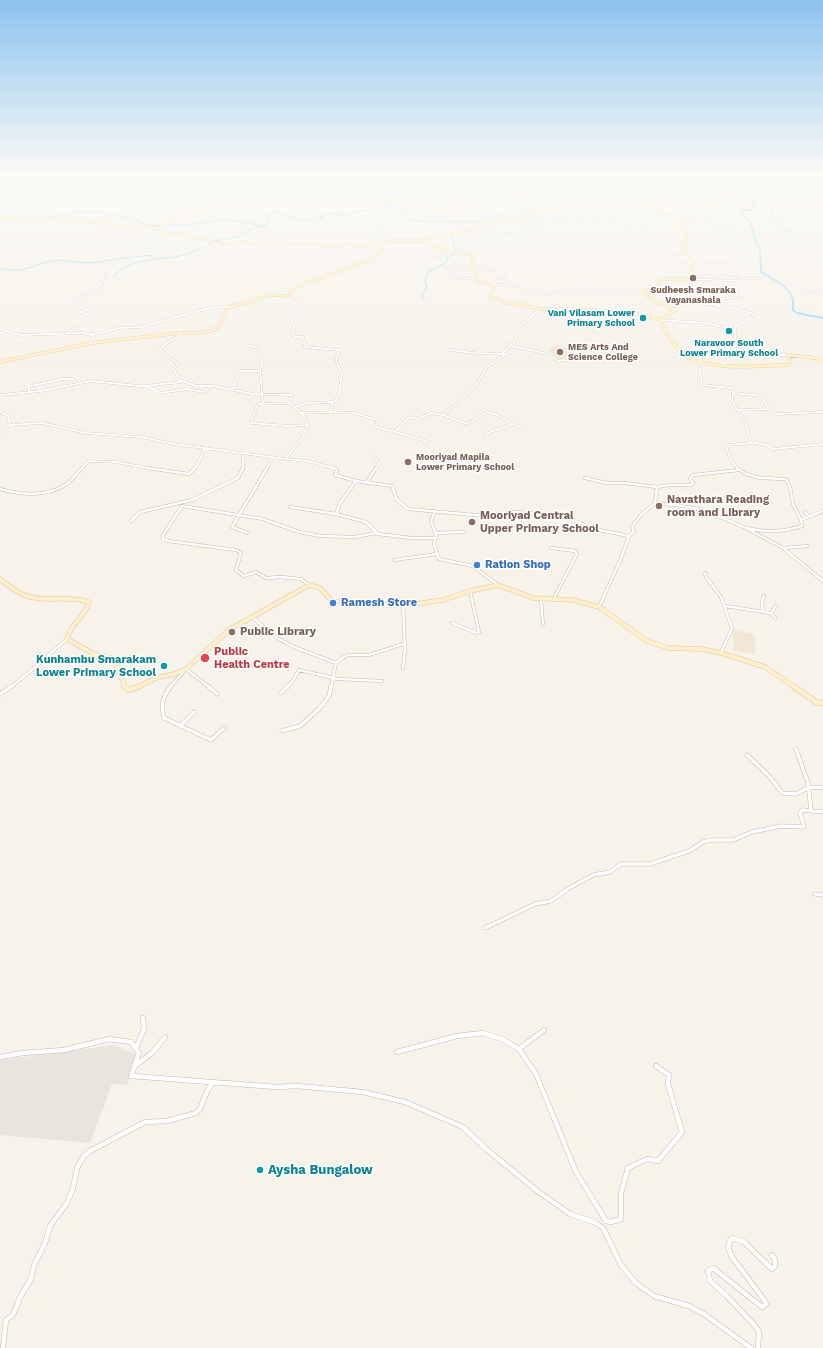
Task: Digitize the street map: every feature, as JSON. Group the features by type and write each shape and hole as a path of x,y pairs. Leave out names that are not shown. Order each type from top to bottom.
{"main road":[{"path":"195,238 228,245 242,242 259,244 272,238 288,245 302,243 338,246 343,244 364,246 384,242 425,241 431,238"},
{"path":"675,310 657,302 642,293 642,291 658,287 660,280 689,278 693,264 688,259 689,255 680,244 681,242 686,241 687,238"},
{"path":"425,241 428,245 457,253 472,254 474,256 469,267 477,270 476,279 479,282 494,284 495,286 490,297 491,298 540,309 594,310 627,316 645,316 660,320 675,347 685,356 701,361 742,366 787,365 790,363 788,355 816,358 823,361"},
{"path":"0,362 90,344 182,333 200,333 215,330 221,323 228,307 254,302 269,295 289,296 290,292 299,286 368,261 382,250 384,242"},
{"path":"660,320 675,310"},
{"path":"0,579 11,588 29,597 67,598 89,602 84,614 68,633 67,639 96,655 111,658 118,668 125,688 129,690 139,687 156,678 186,669 223,635 308,585 313,585 326,592 332,601 361,604 403,604 443,600 470,591 498,585 533,598 573,600 599,607 647,641 668,648 701,649 750,661 770,670 816,702 823,703"}],"street":[{"path":"67,333 81,324 82,320 80,317 92,312 76,305 73,301 74,298 105,287 103,278 109,271 113,259 120,253 128,251 143,241 153,238"},
{"path":"377,238 377,243"},
{"path":"472,254 478,244 490,242 489,238"},
{"path":"637,238 681,242"},
{"path":"724,238 737,255 737,268"},
{"path":"420,259 444,257 443,249"},
{"path":"670,254 689,255"},
{"path":"737,255 745,256"},
{"path":"691,261 736,262"},
{"path":"681,262 693,264"},
{"path":"448,282 451,277 450,276 453,274 448,268 454,266 469,267"},
{"path":"475,269 504,270"},
{"path":"494,284 497,280 507,275"},
{"path":"689,278 722,276 762,278"},
{"path":"451,277 476,279"},
{"path":"587,278 587,291"},
{"path":"689,278 740,281 748,278"},
{"path":"693,303 694,300 740,298 736,286 740,281"},
{"path":"494,284 510,285 543,294 565,291 642,291"},
{"path":"803,291 823,294"},
{"path":"289,296 298,301 302,306 300,319 295,322 291,332 294,337 303,337 305,347 314,349 326,347 339,350 336,360 342,376 338,398 332,402 312,402 294,407"},
{"path":"660,320 705,323 734,329 750,319 754,314 723,306 693,303 682,304 675,310"},
{"path":"0,330 20,335 102,333 119,328 141,327 209,308 228,307"},
{"path":"502,354 512,346 517,338 518,328 540,309"},
{"path":"296,317 300,316"},
{"path":"724,365 723,358 734,353 736,338 734,329"},
{"path":"182,333 159,349 178,364 174,369 179,380 196,386 213,386 240,392 292,395 290,403"},
{"path":"90,334 94,338 90,344"},
{"path":"248,346 256,347 258,356 264,363 260,371 263,402"},
{"path":"512,346 548,354 558,361 565,360"},
{"path":"443,415 460,401 477,383 487,367 506,355 450,350"},
{"path":"698,355 701,361 699,363 702,385 731,388 733,393 732,401 748,427 751,442"},
{"path":"767,355 788,355"},
{"path":"232,390 240,371 260,371"},
{"path":"29,392 29,387 31,386 63,379 73,379 77,384"},
{"path":"0,395 42,391 91,381 142,386 160,393 187,389 204,392 213,386"},
{"path":"142,386 171,382 184,382"},
{"path":"733,393 762,396 768,409"},
{"path":"286,459 302,438 308,425 305,417 290,403 263,402 258,404 251,422 252,424 287,426 308,425"},
{"path":"331,412 332,402"},
{"path":"738,410 768,409 779,415 823,412"},
{"path":"0,412 8,416 10,425"},
{"path":"395,432 409,416 418,418 431,413 443,415 467,424 487,412 497,415 524,430"},
{"path":"300,413 354,413 377,420 376,427 429,442"},
{"path":"0,434 10,425 42,423 86,433 141,437 174,444 273,458 308,461 335,468 337,470 335,475 366,483 392,486 397,500 408,509 471,515 493,515 516,512 560,515 594,529 629,536"},
{"path":"485,434 513,424"},
{"path":"742,526 770,531 788,530 802,526 801,520 793,504 790,487 786,479 782,477 758,478 748,475 739,470 728,457 726,447 728,445 751,442 766,445 774,449 823,444"},
{"path":"0,489 12,492 35,494 60,488 89,461 116,462 144,468 189,474 199,465 203,450 205,448"},
{"path":"130,521 140,512 184,502 238,478 243,468 243,453"},
{"path":"366,483 378,466 379,463 375,457"},
{"path":"248,533 232,527 273,458"},
{"path":"585,478 607,484 624,483 657,487 670,485 691,485 693,483 690,479 693,475 739,470"},
{"path":"336,514 340,503 356,481"},
{"path":"599,607 620,561 629,536 634,531 632,527 636,520 655,503 657,487"},
{"path":"184,502 165,532 163,539 236,550 241,553 236,570 244,576 256,572 266,578 281,577 301,579 308,585"},
{"path":"655,503 699,509 728,519 783,548 823,581"},
{"path":"182,506 265,520 290,530 318,535 358,537 376,533 400,538 435,538"},
{"path":"290,507 336,514 366,522 376,533"},
{"path":"435,511 431,521 435,532 434,544 440,561 473,566 498,585"},
{"path":"801,520 823,511"},
{"path":"805,512 810,517"},
{"path":"435,532 464,532"},
{"path":"783,548 807,546"},
{"path":"551,548 575,551 577,554 554,598"},
{"path":"394,560 437,554"},
{"path":"705,573 706,577 726,606 732,628 722,653"},
{"path":"452,623 476,633 479,632 470,591"},
{"path":"763,612 762,602 764,596"},
{"path":"541,599 543,624"},
{"path":"403,604 403,644 405,648 403,668"},
{"path":"726,606 770,613 775,618"},
{"path":"770,613 776,606"},
{"path":"252,617 277,638 288,644 336,663"},
{"path":"0,694 31,673 40,662 67,639"},
{"path":"282,731 300,726 319,709 329,696 336,663 342,658 348,655 369,654 403,644"},
{"path":"217,694 186,669 164,693 161,702 161,711 164,718 211,740 224,728"},
{"path":"281,693 292,682 299,670 333,678 382,681"},
{"path":"180,726 194,712"},
{"path":"796,749 809,787 809,803 811,810"},
{"path":"747,755 770,777 782,794 796,794 809,787 823,788"},
{"path":"485,928 535,904 551,901 566,890 593,876 610,872 621,864 650,864 689,852 703,842 711,840 734,840 752,832 781,826 804,827 801,812 802,810 823,812"},
{"path":"815,894 823,896"},
{"path":"136,1048 144,1028 143,1018"},
{"path":"519,1050 544,1030"},
{"path":"397,1052 457,1036 483,1032 502,1039 519,1050 536,1074 576,1172 606,1221"},
{"path":"136,1065 152,1053 165,1037"},
{"path":"0,1057 23,1052 64,1050 109,1039 132,1042 139,1053 131,1076 277,1087 297,1086 362,1092 405,1102 463,1127 486,1149 540,1193 570,1214 594,1222 603,1228 621,1265 636,1283 654,1296 689,1306 704,1314 751,1348"},
{"path":"606,1221 611,1222 621,1219 621,1193 628,1168 647,1159 658,1161 682,1132 668,1084 669,1075 656,1066"},
{"path":"3,1348 6,1320 13,1315 20,1297 31,1278 34,1265 45,1243 50,1226 66,1203 73,1188 77,1168 84,1156 90,1151 145,1122 167,1121 196,1113 200,1109 208,1089 214,1082"},
{"path":"603,1228 606,1221"},
{"path":"758,1348 758,1332 756,1327 726,1295 710,1281 708,1271 712,1268 716,1270 762,1307 766,1304 765,1301 756,1287 730,1256 728,1242 732,1238 744,1242 768,1266 772,1268 776,1266 775,1260 772,1256"}],"shaded area":[{"name":"MES Arts And Science College","path":"559,345 570,350 569,359 561,360 549,350 550,347"},
{"path":"733,630 754,634 755,654 733,651"},
{"path":"114,1045 137,1055 127,1085 112,1084 90,1143 0,1135 0,1060"}],"waterway":[{"path":"215,241 232,238"},
{"path":"453,238 455,244 453,246 456,249 456,252"},
{"path":"755,238 760,250 761,272 786,288 790,292 793,303"},
{"path":"157,259 186,254 199,250 212,243"},
{"path":"424,300 422,296 427,287 425,280 428,272 447,262 447,257 456,254"},
{"path":"0,269 21,270 54,260 89,263 149,255 152,256 152,259 156,259"},
{"path":"113,277 121,269 130,264 151,260"},
{"path":"793,303 793,310 797,313 823,318"}],"place":[{"name":"Sudheesh Smaraka Vayanashala","path":"693,278"},
{"name":"Vani Vilasam Lower Primary School","path":"643,318"},
{"name":"Naravoor South Lower Primary School","path":"729,331"},
{"name":"MES Arts And Science College","path":"560,352"},
{"name":"Mooriyad Mapila Lower Primary School","path":"408,462"},
{"name":"Navathara Reading room and Library","path":"659,506"},
{"name":"Mooriyad Central Upper Primary School","path":"472,522"},
{"name":"Ration Shop","path":"477,565"},
{"name":"Ramesh Store","path":"333,603"},
{"name":"Public Library","path":"232,632"},
{"name":"Public Health Centre","path":"205,658"},
{"name":"Kunhambu Smarakam Lower Primary School","path":"164,666"},
{"name":"Aysha Bungalow","path":"260,1170"}]}
